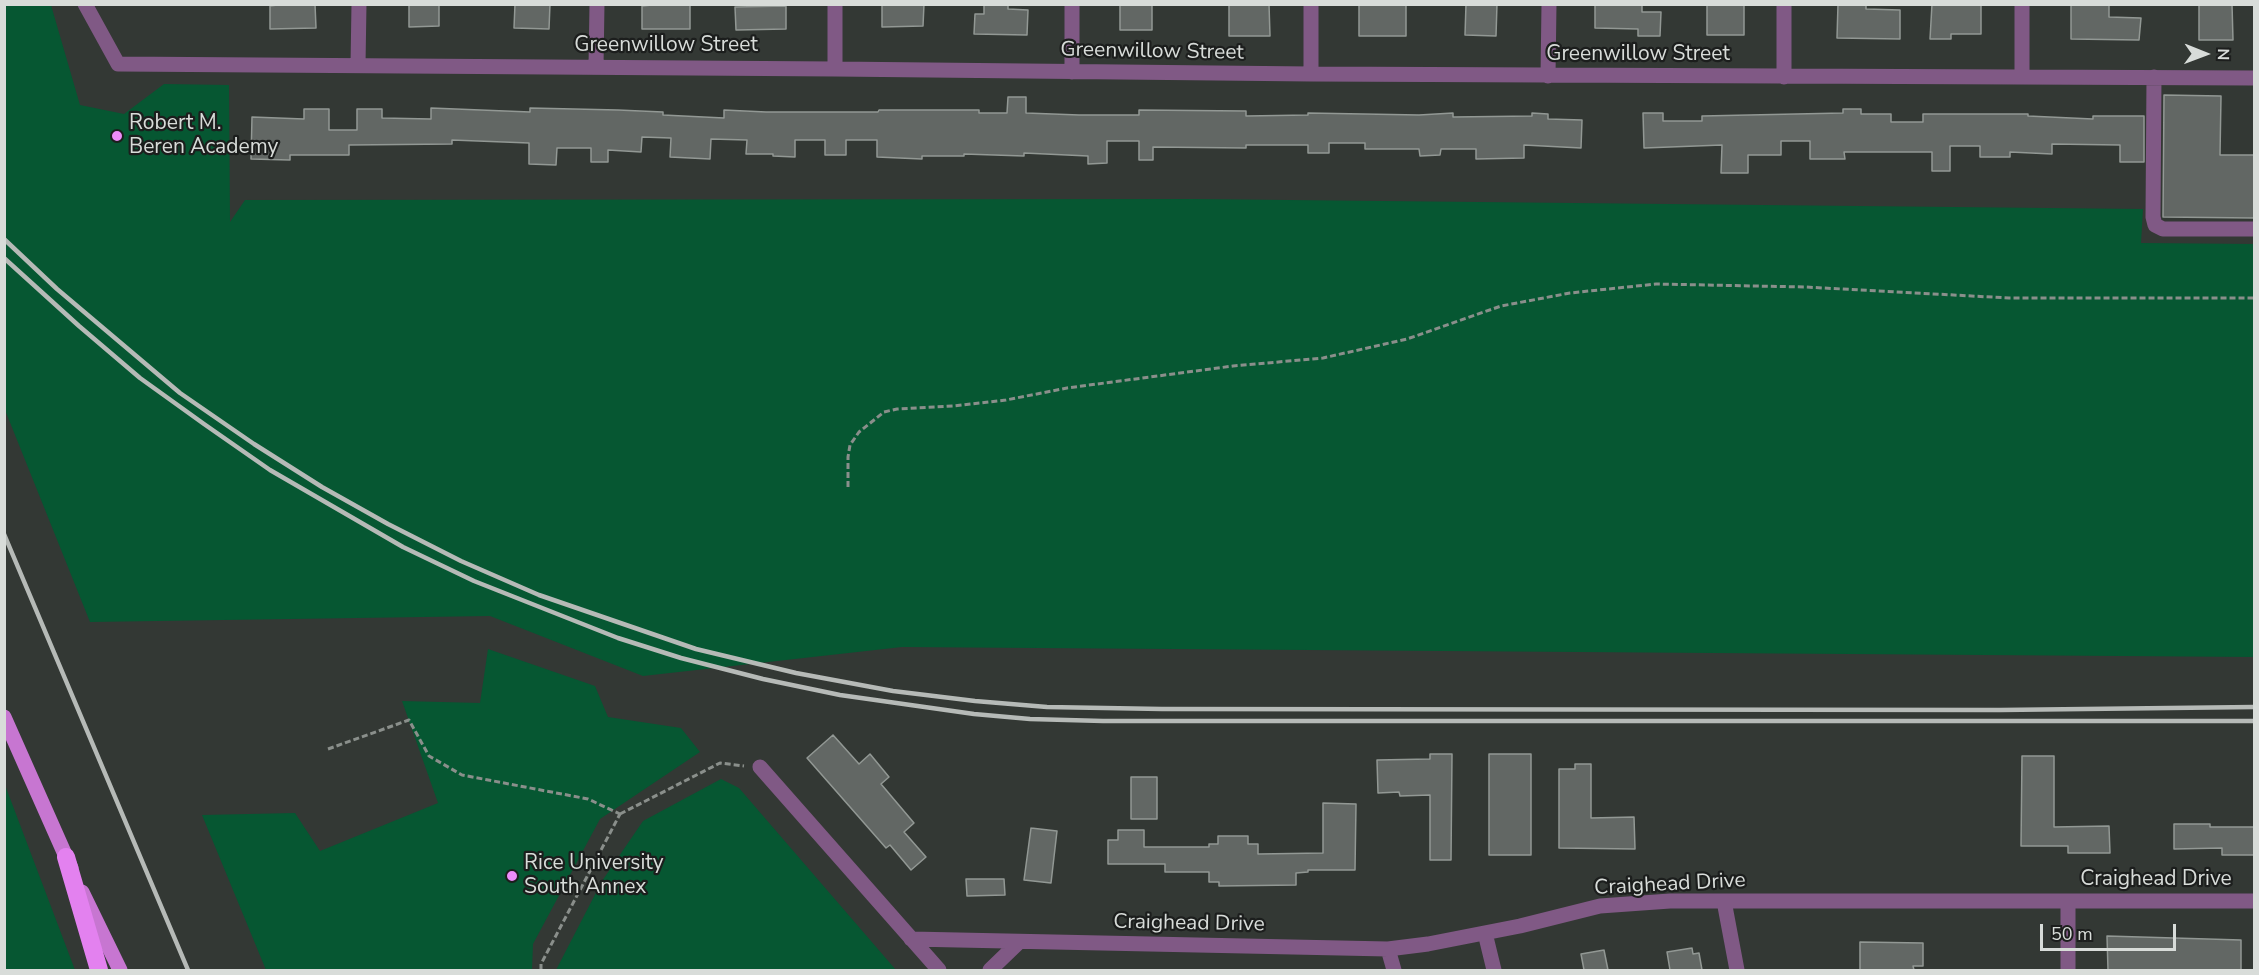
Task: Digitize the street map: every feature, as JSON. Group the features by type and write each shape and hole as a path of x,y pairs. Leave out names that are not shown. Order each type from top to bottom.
{"highway":[{"path":"66,857 99,970"}],"main road":[{"path":"6,722 66,857 120,970"}],"street":[{"name":"Greenwillow Street","path":"85,4 118,64 1548,76 2254,78"},
{"path":"358,65 359,4"},
{"path":"596,67 597,4"},
{"path":"835,4 835,69"},
{"path":"1072,4 1072,72"},
{"path":"1311,4 1311,74"},
{"path":"1548,76 1549,4"},
{"path":"1784,4 1784,77"},
{"path":"2022,4 2022,76"},
{"path":"2154,77 2153,217 2155,225 2163,230 2254,229"},
{"path":"760,767 939,970"},
{"name":"Craighead Drive","path":"911,939 1388,949 1485,933 1600,906 1670,901 2254,901"},
{"path":"2068,901 2068,970"},
{"path":"1724,902 1737,970"},
{"path":"1485,933 1494,970"},
{"path":"990,970 1019,942"},
{"path":"1388,949 1394,970"}],"path":[{"path":"848,487 850,445 859,432 884,412 1006,400 1067,387 1233,366 1323,358 1407,339 1501,306 1570,293 1656,284 1805,287 2009,298 2254,298"},
{"path":"328,749 409,720 429,756 462,775 588,799 620,814"},
{"path":"541,970 541,964 620,814 720,763 760,767"}],"green space":[{"path":"5,4 51,5 80,105 124,114 164,84 229,85 230,222 245,200 1193,199 2143,209 2141,243 2254,244 2254,657 902,647 643,676 490,616 90,622 5,410"},
{"path":"488,649 595,686 608,717 681,728 700,752 600,819 533,944 532,970 266,970 202,815 295,813 320,851 438,803 402,701 480,703"},
{"path":"721,779 739,788 896,970 556,970 602,881 643,821"},
{"path":"5,785 75,970 5,970"}],"building":[{"path":"315,4 316,28 270,29 270,6"},
{"path":"409,4 439,4 439,26 409,27"},
{"path":"515,4 550,4 549,29 514,28"},
{"path":"690,4 690,29 642,29 642,6"},
{"path":"882,4 924,4 923,26 882,27"},
{"path":"984,4 1008,4 1008,9 1028,10 1027,35 974,34 975,14 984,14"},
{"path":"1120,4 1152,4 1152,30 1120,30"},
{"path":"1229,4 1269,4 1270,36 1229,36"},
{"path":"1359,4 1406,4 1406,36 1359,36"},
{"path":"1466,4 1497,4 1496,36 1465,35"},
{"path":"1595,4 1642,4 1642,12 1661,12 1660,36 1638,36 1638,29 1595,28"},
{"path":"1707,4 1744,4 1744,35 1707,35"},
{"path":"1838,4 1866,4 1866,9 1900,10 1900,39 1837,38"},
{"path":"1932,4 1981,4 1981,34 1951,34 1951,39 1930,39"},
{"path":"2071,4 2109,4 2109,17 2141,18 2139,40 2071,39"},
{"path":"2199,4 2232,4 2233,40 2199,40"},
{"path":"786,6 786,29 736,30 735,7"},
{"path":"2164,95 2221,96 2220,155 2254,155 2254,218 2163,217"},
{"path":"1008,97 1026,97 1026,113 1079,115 1139,115 1139,110 1246,111 1246,116 1308,115 1308,113 1419,115 1453,113 1453,117 1548,114 1548,119 1582,120 1581,148 1524,145 1524,158 1476,159 1476,149 1441,149 1440,155 1420,156 1419,149 1365,149 1365,143 1329,143 1329,153 1308,153 1308,145 1246,145 1246,148 1153,147 1153,160 1139,160 1139,141 1107,141 1107,163 1088,164 1088,156 1024,153 1024,156 964,154 964,156 922,156 922,159 877,157 877,140 846,140 846,155 825,155 825,140 795,140 795,157 746,154 747,140 711,139 710,159 670,157 671,138 642,137 641,152 608,150 608,162 591,162 591,148 557,148 556,165 529,164 529,143 452,140 452,144 349,145 349,155 290,155 290,160 251,159 252,117 304,119 304,109 329,109 329,130 357,130 357,109 382,109 382,118 431,119 431,108 530,112 530,108 618,110 724,118 724,110 878,112 879,110 979,110 979,113 1007,113"},
{"path":"1843,109 1861,109 1861,114 1891,114 1891,122 1923,122 1923,114 2028,114 2028,116 2093,119 2093,116 2144,116 2144,162 2120,162 2120,145 2052,144 2052,154 2010,152 2010,157 1980,157 1980,146 1950,146 1950,171 1932,171 1932,152 1844,152 1845,159 1810,159 1810,141 1781,141 1781,155 1748,155 1748,173 1721,173 1722,145 1644,148 1643,113 1663,113 1663,121 1702,121 1702,116 1843,113"},
{"path":"833,735 859,764 870,754 889,777 881,784 914,823 904,832 926,857 911,870 890,845 886,848 807,758"},
{"path":"1430,754 1452,754 1451,860 1430,860 1430,795 1400,796 1399,792 1378,793 1377,760 1430,759"},
{"path":"1489,754 1531,754 1531,855 1489,855"},
{"path":"2022,756 2054,756 2054,827 2109,826 2110,853 2068,853 2068,846 2021,846"},
{"path":"1575,764 1591,764 1591,818 1634,817 1635,849 1559,848 1559,769 1575,769"},
{"path":"1131,777 1157,777 1157,819 1131,819"},
{"path":"1323,803 1356,804 1355,870 1308,870 1308,872 1296,873 1296,885 1219,886 1219,882 1209,882 1209,872 1165,872 1165,864 1108,864 1108,840 1118,840 1118,830 1144,830 1144,847 1209,847 1209,844 1218,844 1218,836 1248,836 1248,844 1258,844 1258,854 1323,853"},
{"path":"2174,824 2254,827 2254,855 2222,855 2222,848 2174,849"},
{"path":"1031,828 1057,831 1051,883 1024,880"},
{"path":"966,879 1004,879 1005,895 967,896"},
{"path":"2107,936 2241,940 2241,970 2108,970"},
{"path":"1860,942 1923,943 1923,966 1913,966 1914,970 1860,970"},
{"path":"1692,948 1693,954 1699,953 1702,970 1670,970 1667,952"},
{"path":"1604,950 1608,970 1584,970 1581,954"}],"railway":[{"path":"4,239 57,289 180,393 322,487 388,524 461,561 539,595 696,649 796,673 893,691 1047,707 2000,710 2254,707"},
{"path":"4,258 140,378 270,470 403,547 474,581 618,638 681,658 763,679 840,695 974,714 1030,719 1103,721 2254,721"},
{"path":"4,534 188,970"}],"place":[{"name":"Robert M. Beren Academy","path":"117,136"},
{"name":"Rice University South Annex","path":"512,876"}]}
